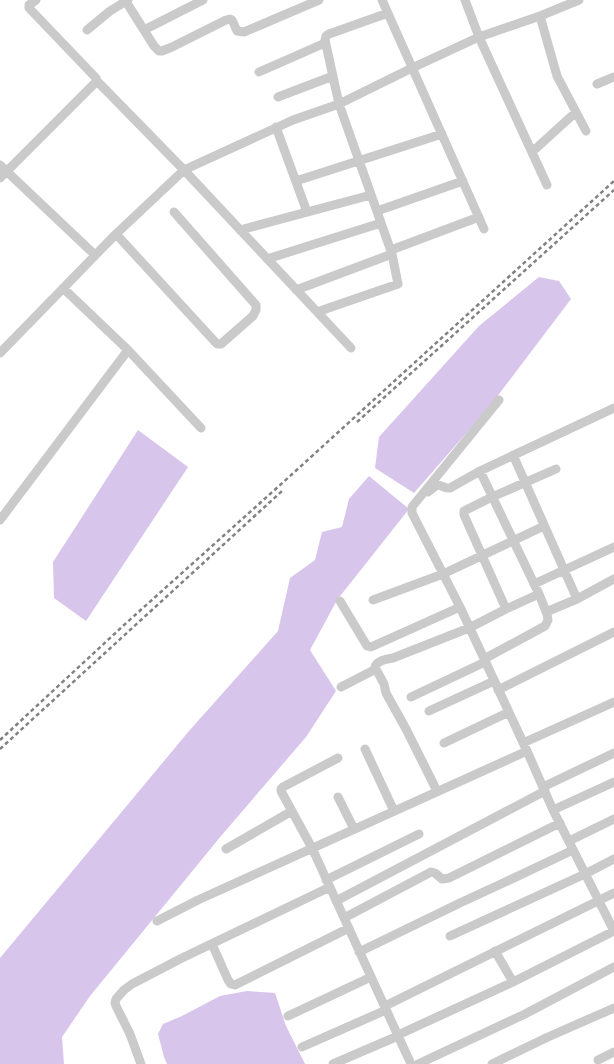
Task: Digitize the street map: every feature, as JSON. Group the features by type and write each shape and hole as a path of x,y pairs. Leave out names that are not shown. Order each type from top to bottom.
{"street":[{"path":"26,3 29,5 36,0"},
{"path":"87,30 110,11 127,0 154,46 159,51 162,51 226,20 232,20 237,31 250,31 319,0"},
{"path":"144,30 203,0"},
{"path":"382,0 484,229"},
{"path":"465,0 479,37 547,185"},
{"path":"0,353 116,234 184,170 276,127 339,104 479,37 540,16 579,0"},
{"path":"26,3 29,8 96,78 97,81 184,170 351,348"},
{"path":"317,312 398,284 391,252 339,104 325,40 326,36 329,34 388,13"},
{"path":"540,16 558,76 586,132"},
{"path":"259,72 326,44"},
{"path":"278,97 333,76"},
{"path":"597,84 614,77"},
{"path":"95,255 2,172 97,81"},
{"path":"532,152 576,112"},
{"path":"276,127 307,212"},
{"path":"296,181 442,134"},
{"path":"377,211 463,181"},
{"path":"240,230 371,195"},
{"path":"116,234 217,344 221,344 253,316 256,310 256,304 174,212"},
{"path":"296,290 479,218"},
{"path":"267,259 381,223"},
{"path":"63,288 128,350 201,428"},
{"path":"0,520 128,350"},
{"path":"333,1064 513,982 614,931 553,810 460,607 412,512 412,508 416,502 499,400"},
{"path":"416,502 437,485 449,488 480,471 614,408"},
{"path":"513,455 577,599"},
{"path":"506,609 464,513 465,510 556,469"},
{"path":"411,697 484,661 546,626 548,620 539,594 480,471"},
{"path":"373,600 443,574 544,526"},
{"path":"534,584 614,547"},
{"path":"546,612 577,599 614,579"},
{"path":"437,792 386,693 384,684 374,667 376,663 393,658 469,628 539,594"},
{"path":"340,601 367,646 371,647 460,607"},
{"path":"498,690 614,632"},
{"path":"341,687 376,669"},
{"path":"429,711 494,681"},
{"path":"157,921 198,900 437,792 614,702"},
{"path":"444,743 509,712"},
{"path":"365,749 394,811"},
{"path":"336,901 614,753"},
{"path":"338,758 282,788 281,791 312,848 412,1064"},
{"path":"553,810 614,782"},
{"path":"338,797 354,829"},
{"path":"226,849 292,811"},
{"path":"360,952 501,884 614,820"},
{"path":"344,918 431,872 435,873 442,879 449,878 560,823"},
{"path":"141,1064 130,1034 115,1003 116,999 124,990 132,984 328,884 419,834"},
{"path":"450,936 585,874 614,859"},
{"path":"302,1047 386,1008 495,951 614,893"},
{"path":"212,944 228,980 231,984 235,985 349,928"},
{"path":"495,951 513,982"},
{"path":"418,1064 525,1014 614,967"},
{"path":"288,1016 371,977"},
{"path":"492,1064 614,1008"},
{"path":"598,1060 614,1052"}],"shaded area":[{"path":"539,277 559,281 571,299 490,406 414,493 375,468 379,437 479,326"},
{"path":"138,430 188,467 86,621 54,598 53,562"},
{"path":"369,476 409,509 337,600 310,650 336,691 306,737 221,836 90,996 62,1037 64,1064 0,1064 0,958 189,731 278,631 290,578 315,560 322,532 342,527 349,499"},
{"path":"247,991 275,993 286,1026 305,1064 167,1064 158,1034 163,1024 220,996"}],"railway":[{"path":"0,740 124,625 614,181"},
{"path":"357,422 614,190"},
{"path":"0,749 282,491"}]}
